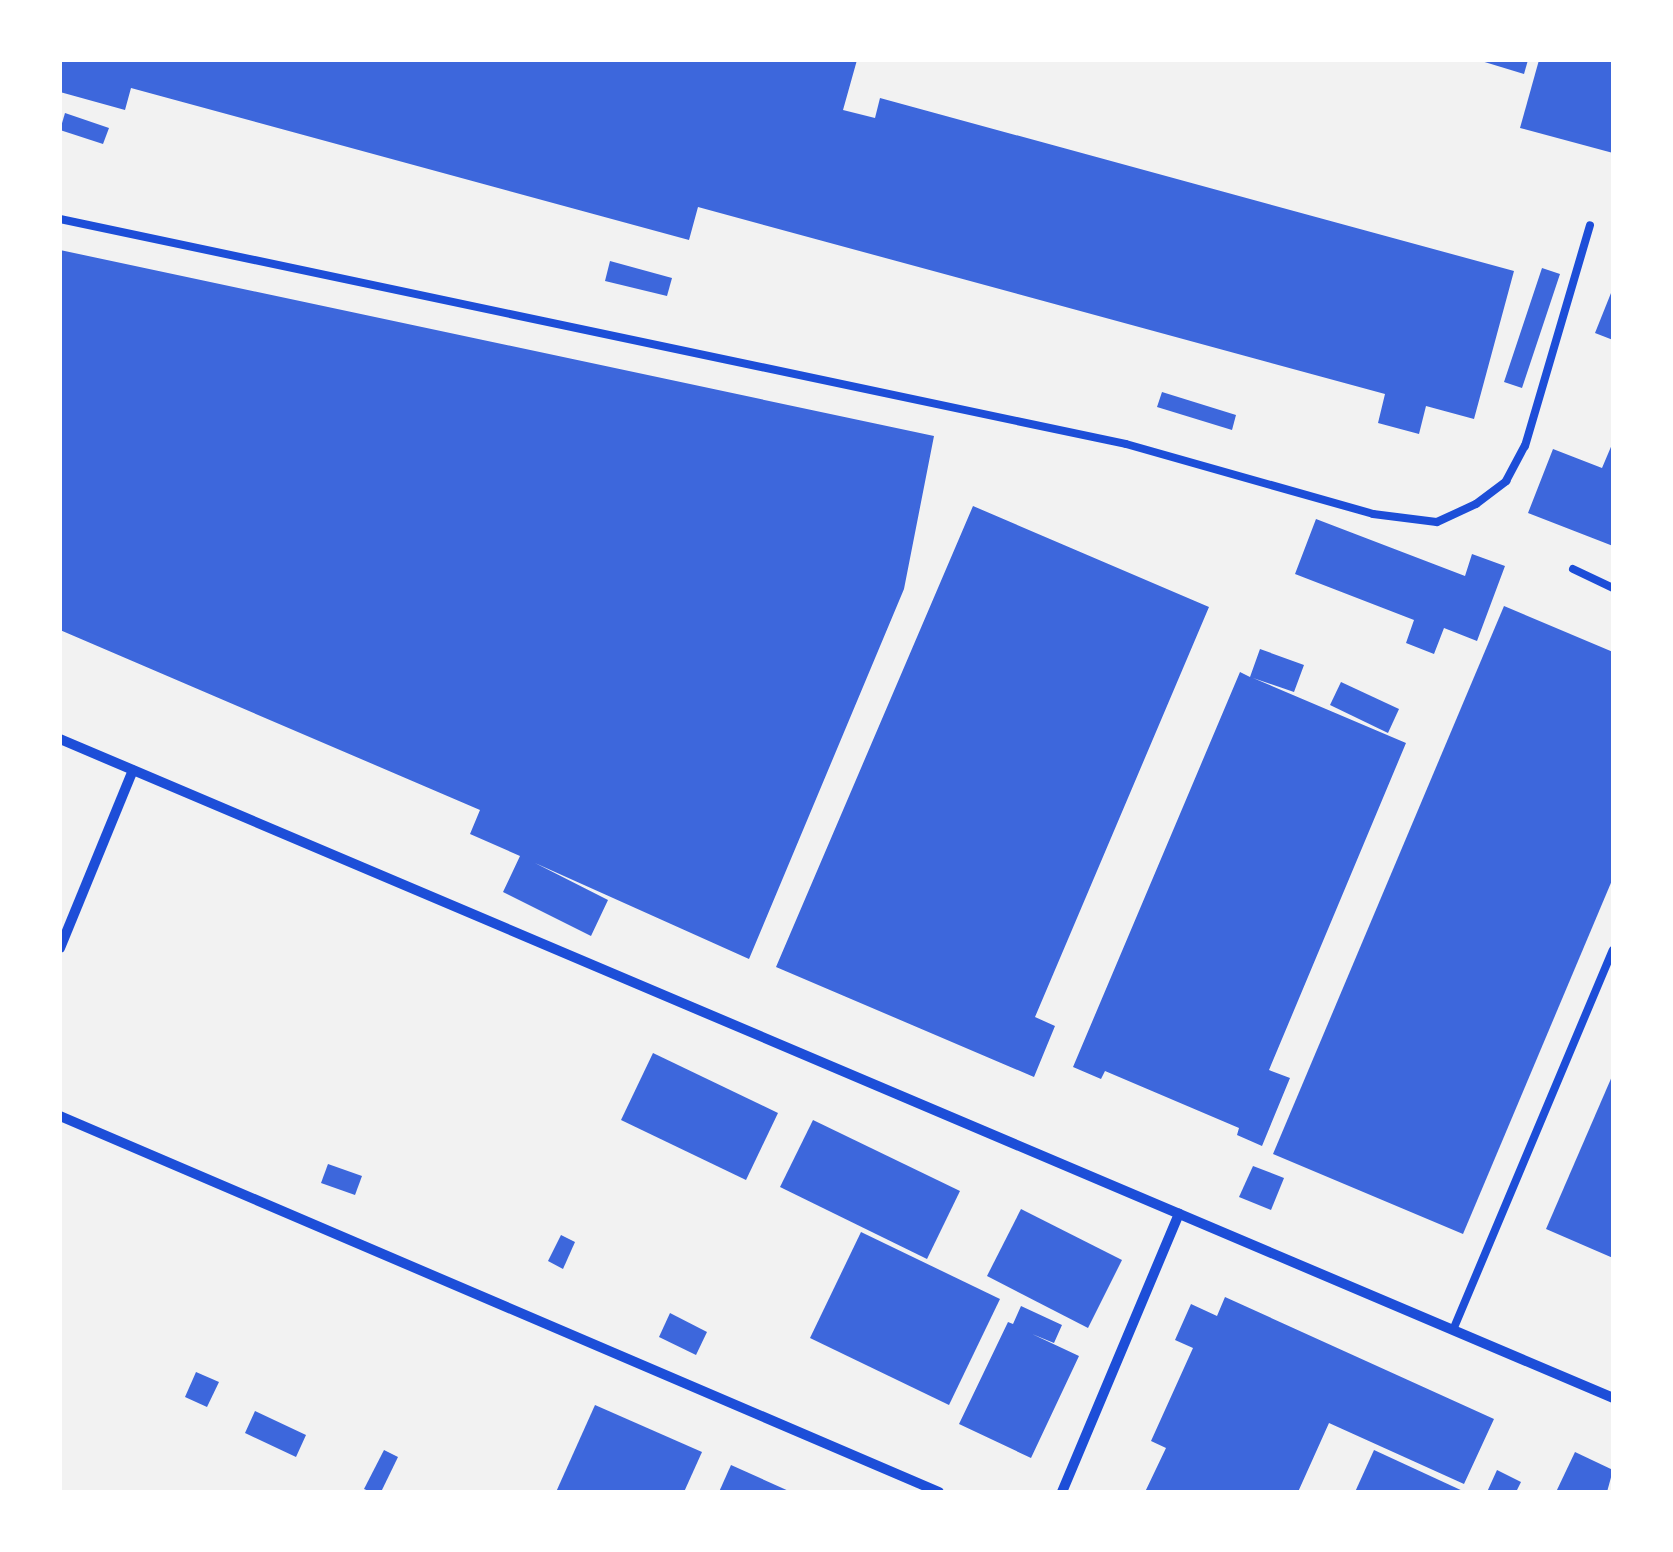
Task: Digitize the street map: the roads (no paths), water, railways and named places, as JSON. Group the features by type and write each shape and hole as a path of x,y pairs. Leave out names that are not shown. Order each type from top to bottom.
{"street":[{"path":"60,740 1613,1398"},
{"path":"60,948 133,770"},
{"path":"60,1116 939,1492"},
{"path":"1062,1492 1179,1214"}],"lane":[{"path":"60,219 1106,440 1374,514 1437,522 1476,504 1506,481 1525,446 1590,224"},
{"path":"1573,569 1613,588"},
{"path":"1453,1330 1609,969 1613,950"}]}
